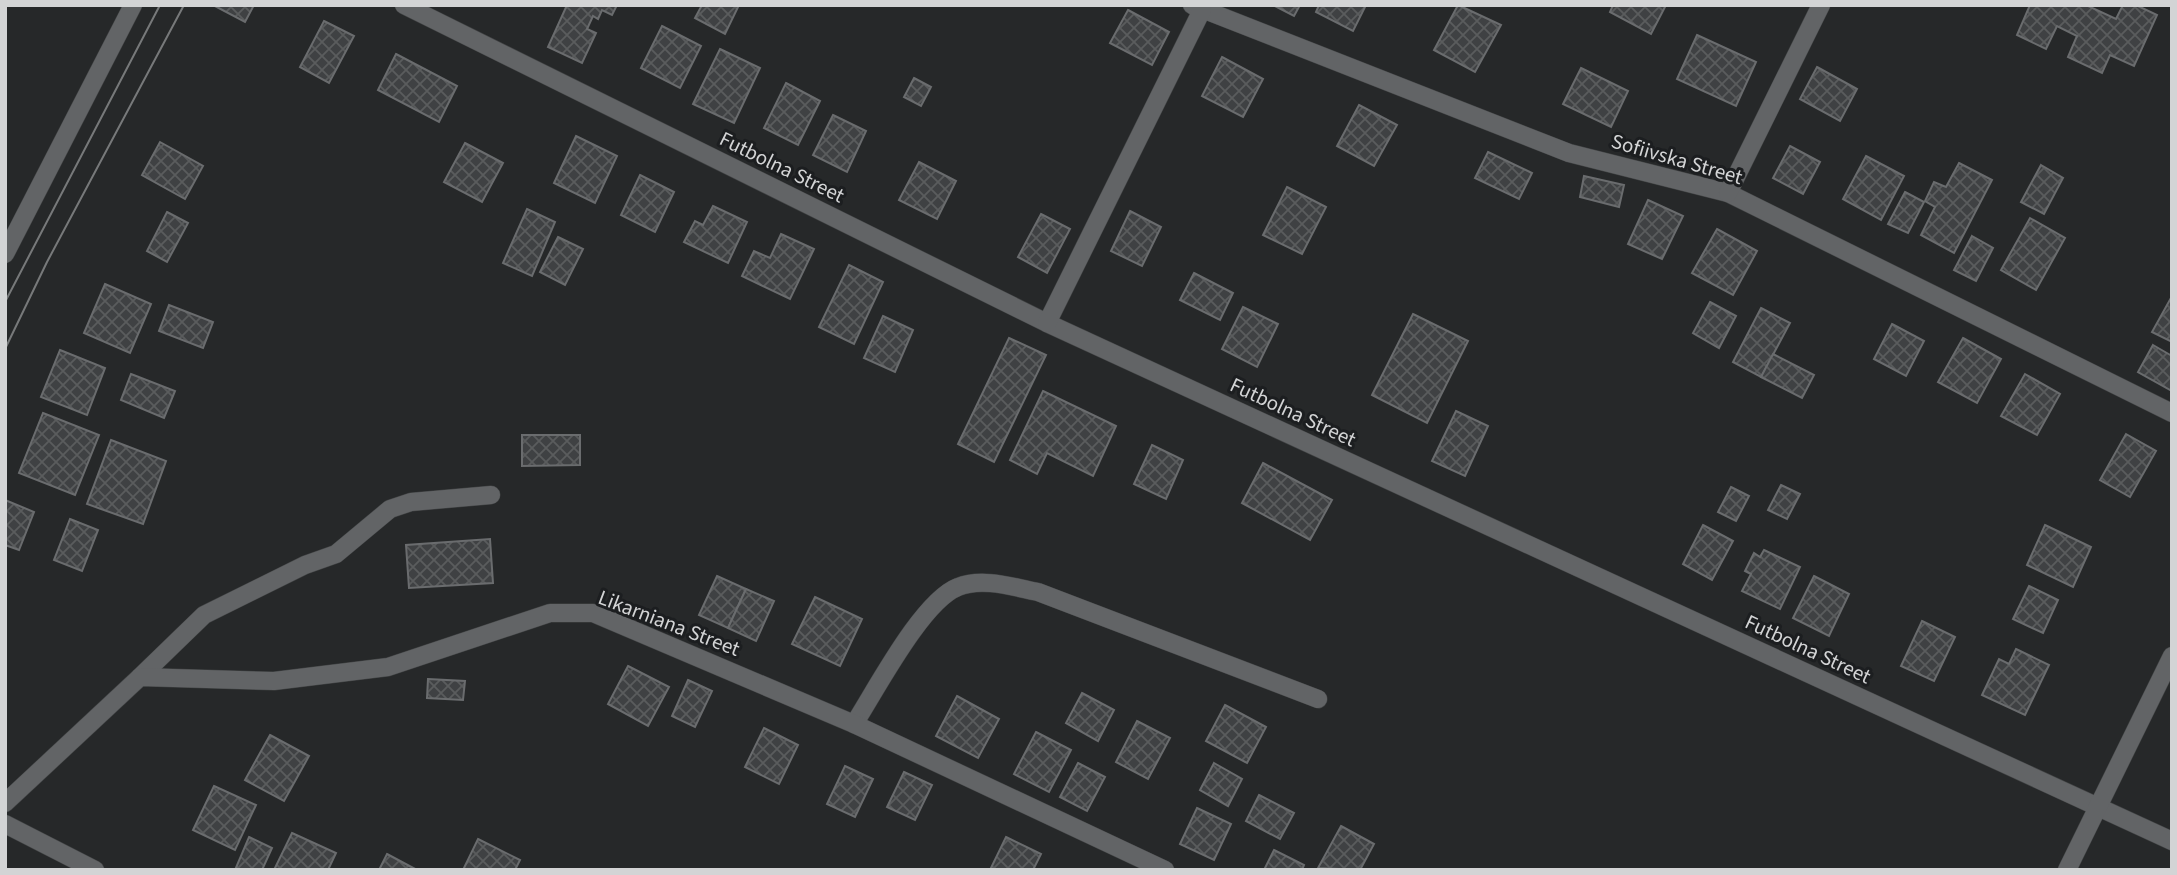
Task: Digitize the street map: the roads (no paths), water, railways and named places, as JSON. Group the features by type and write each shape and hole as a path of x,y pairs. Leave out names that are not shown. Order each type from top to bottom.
{"street":[{"path":"5,254 133,5"},
{"name":"Futbolna Street","path":"404,5 1047,323 2172,841"},
{"path":"1728,194 1821,5"},
{"path":"1047,323 1197,8"},
{"name":"Sofiivska Street","path":"1197,8 1569,153 1728,194 2172,413"},
{"path":"5,803 204,615 336,554 390,509 411,502 491,495"},
{"path":"855,724 926,611 957,587 991,583 1038,592 1318,699"},
{"name":"Likarniana Street","path":"140,677 274,681 388,667 550,613 593,613 855,724 1165,870"},
{"path":"2067,870 2172,656"},
{"path":"5,824 95,870"}],"tram line":[{"path":"5,302 160,5"},
{"path":"5,349 47,262 184,5"}]}
